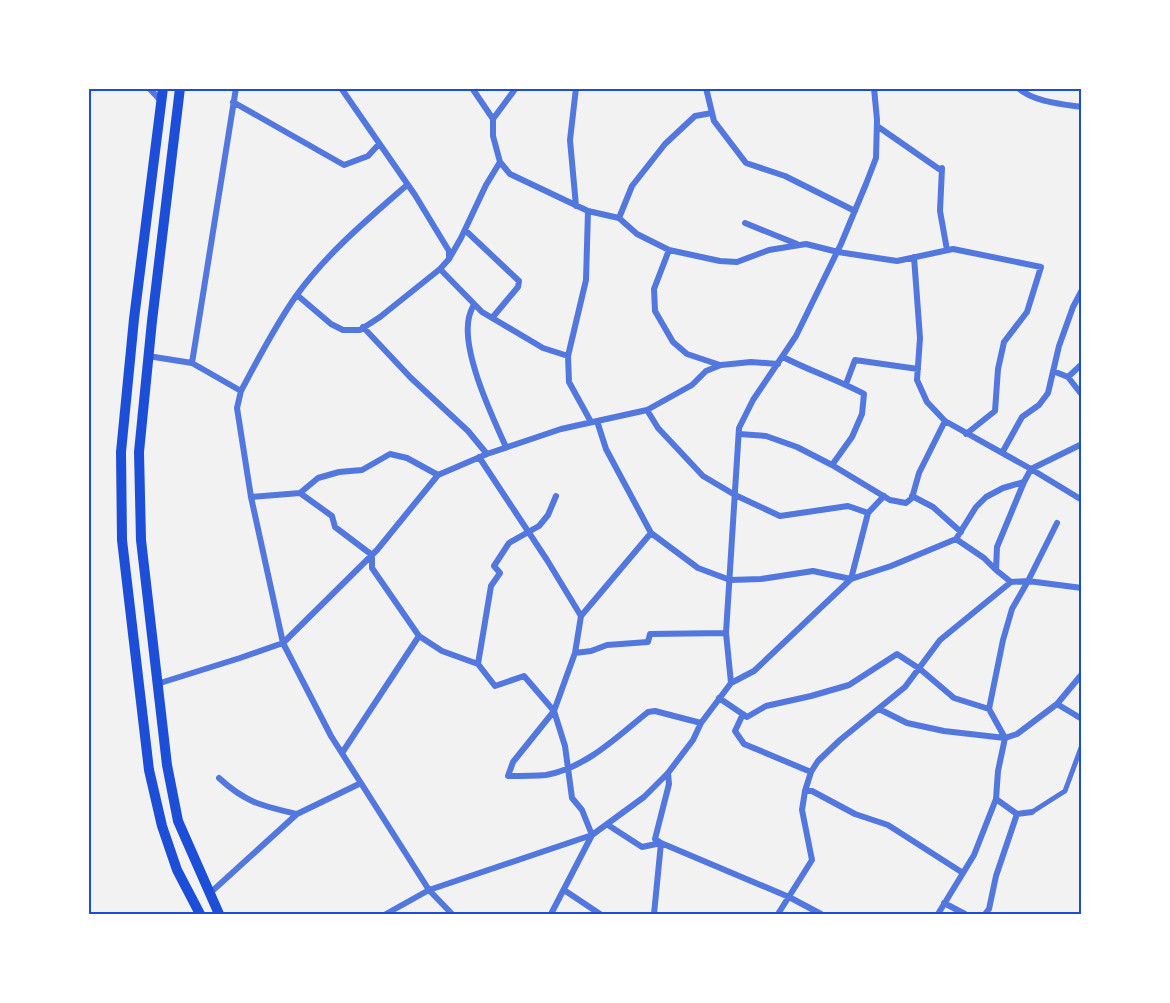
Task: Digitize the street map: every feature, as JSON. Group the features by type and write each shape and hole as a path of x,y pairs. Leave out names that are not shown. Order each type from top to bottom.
{"main road":[{"path":"163,88 121,452 122,540 150,770 162,826 177,870 200,915"},
{"path":"180,88 148,356 139,452 141,540 167,765 178,821 219,915"}],"street":[{"path":"150,88 162,101"},
{"path":"192,363 236,88"},
{"path":"341,88 407,184 449,251 449,259"},
{"path":"472,88 493,119 493,136 500,162 510,174 588,211 619,218 637,234 669,250 720,261 737,262 769,250 806,244 838,252 897,261 953,249 1041,267 1027,312 1004,342 998,369 995,411 966,434"},
{"path":"493,119 516,88"},
{"path":"576,88 570,140 576,206"},
{"path":"706,88 714,121 746,163 785,176 855,211"},
{"path":"731,683 726,633 739,428 753,400 796,336 838,252 855,211 876,158 877,126 874,88"},
{"path":"1018,88 1024,93 1058,104 1082,107"},
{"path":"233,102 344,165 368,156 379,144"},
{"path":"619,218 632,186 665,144 695,116 712,113"},
{"path":"877,126 939,169 942,168 940,211 947,250"},
{"path":"297,295 331,324 343,330 360,330 380,317 440,269 449,259 500,162"},
{"path":"407,184 347,238 297,295 267,341 241,391 237,408 251,497 283,643 331,736 429,890 452,915"},
{"path":"588,211 586,280 568,356 569,382 594,421 606,449 651,533 698,568 730,580 761,579 813,571 851,579"},
{"path":"745,223 801,245"},
{"path":"465,230 519,281 518,287 492,318"},
{"path":"669,250 654,289 655,311 673,342 687,354 721,365"},
{"path":"914,257 921,338 917,380 927,402 945,421 1082,500"},
{"path":"440,269 482,312 543,348 568,356"},
{"path":"1002,453 1022,417 1039,405 1048,393 1059,346 1082,290"},
{"path":"474,304 469,317 467,338 483,396 506,447"},
{"path":"363,327 411,378 468,431 487,454"},
{"path":"148,356 192,363 241,391"},
{"path":"783,357 811,372 846,384 864,394 862,414 852,437 832,465"},
{"path":"846,384 855,360 918,369"},
{"path":"158,684 283,643 372,555 438,475 487,454 561,429 647,410 692,385 706,371 721,365 751,362 778,364"},
{"path":"1068,377 1082,364"},
{"path":"1053,370 1068,377 1082,395"},
{"path":"647,410 658,428 703,476 735,495 780,516 848,506 868,513"},
{"path":"739,434 766,436 797,447 890,500 906,503 912,496 919,473 945,421"},
{"path":"996,570 997,547 1023,482 1031,469 1082,444"},
{"path":"251,497 300,493 318,478 339,472 362,470 390,454 407,458 438,475"},
{"path":"479,458 581,615"},
{"path":"386,915 429,890 592,835 608,825 644,797 668,773 731,683 754,671 851,579 891,566 956,539 976,507 986,497 1003,488 1023,482"},
{"path":"300,493 332,516 335,527 372,555"},
{"path":"478,664 491,586 500,573 494,566 509,543 539,526 548,515 556,496"},
{"path":"851,579 868,513 884,496"},
{"path":"912,496 933,507 961,532"},
{"path":"938,915 974,855 996,799 998,771 1005,738 989,709 1003,640 1012,609 1057,523"},
{"path":"651,533 581,615 575,653 554,711 513,762 508,776 546,774 567,768 602,750 648,712 655,711 701,723"},
{"path":"956,539 984,558 1011,582"},
{"path":"372,555 372,568 419,636 442,651 478,664 495,686 524,676 554,711 565,746 572,798 582,810 592,835 551,915"},
{"path":"778,915 812,860 802,810 811,772 818,761 905,687 940,640 1011,582 1028,581 1082,588"},
{"path":"575,653 591,651 607,645 648,642 650,634 726,633"},
{"path":"342,753 419,636"},
{"path":"719,699 747,717 766,706 849,685 897,654 920,669 954,698 989,709"},
{"path":"879,709 907,723 944,731 1005,738 1017,734 1057,704 1082,674"},
{"path":"1057,704 1082,719"},
{"path":"743,714 735,731 744,744 811,772"},
{"path":"996,799 1017,814 1032,812 1065,791 1082,745"},
{"path":"668,773 669,784 655,839 789,897 821,915"},
{"path":"219,778 236,794 250,801 297,814"},
{"path":"209,894 297,814 361,783"},
{"path":"805,791 812,791 855,814 888,825 963,873"},
{"path":"989,913 996,876 1017,814"},
{"path":"608,825 642,847 661,843"},
{"path":"654,915 661,843"},
{"path":"564,890 600,915"},
{"path":"944,903 966,915"}]}
